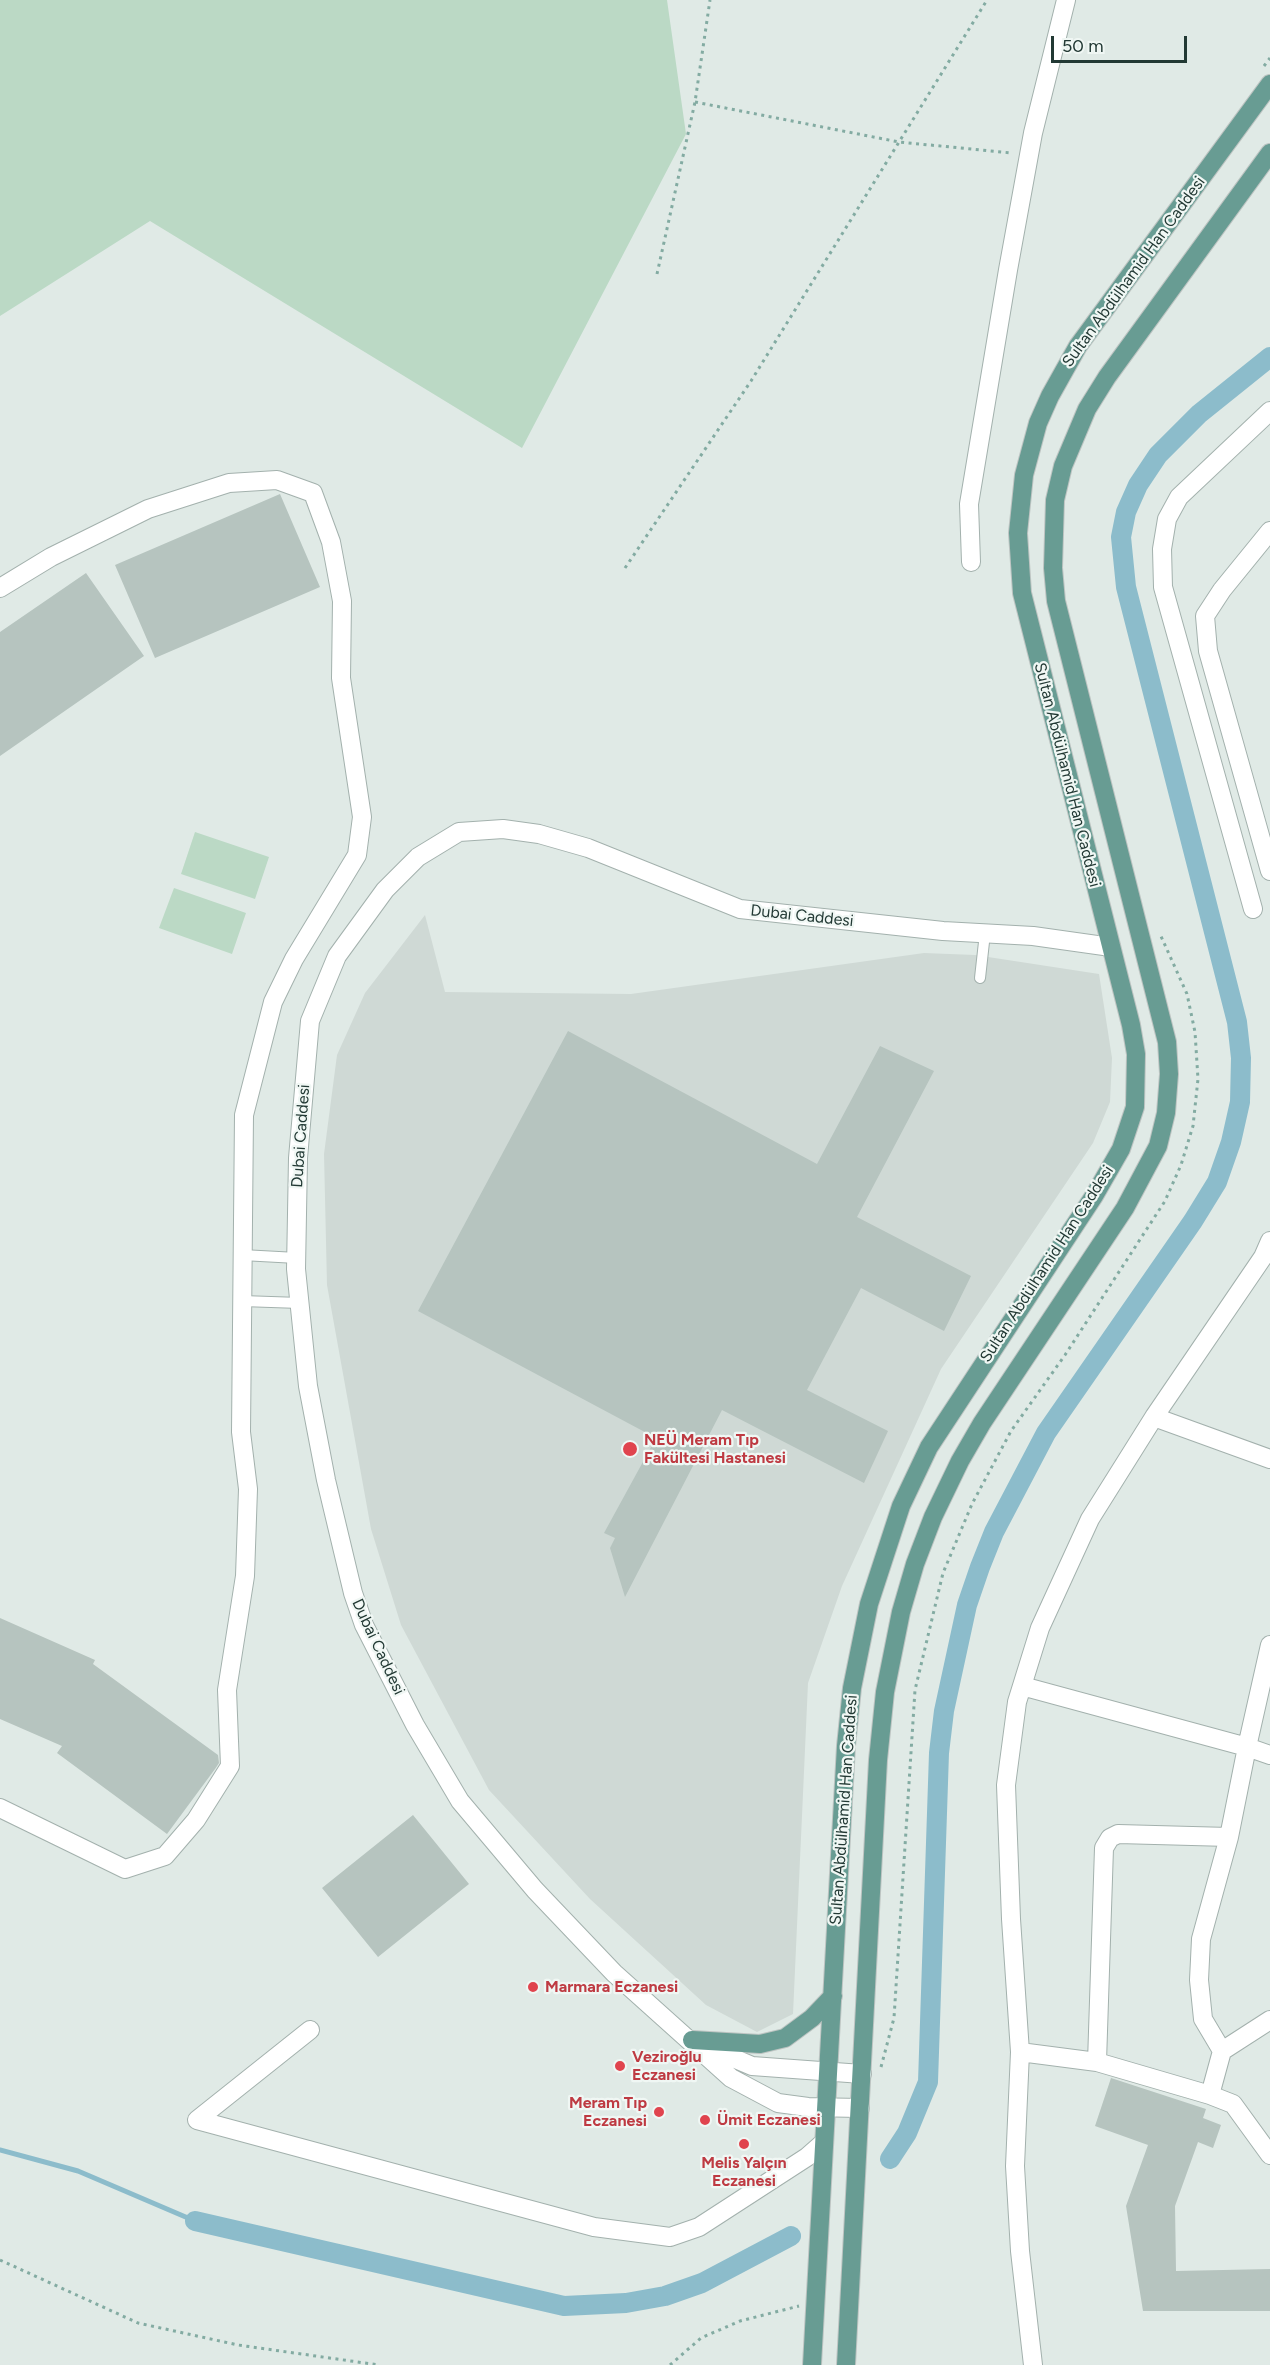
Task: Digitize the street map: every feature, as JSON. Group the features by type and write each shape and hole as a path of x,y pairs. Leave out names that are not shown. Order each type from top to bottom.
{"main road":[{"name":"Sultan Abdülhamid Han Caddesi","path":"812,2365 848,1715 869,1604 901,1506 929,1447 1094,1196 1128,1129 1135,1107 1136,1054 1022,593 1018,533 1024,475 1038,423 1078,346 1264,79"},
{"name":"Sultan Abdülhamid Han Caddesi","path":"846,2365 881,1728 892,1651 915,1564 933,1517 960,1461 982,1423 1125,1208 1158,1146 1166,1113 1169,1074 1167,1042 1056,601 1053,568 1055,500 1063,466 1087,409 1107,377 1270,153"},
{"path":"692,2040 760,2044 786,2038 812,2018 833,1996"}],"street":[{"path":"970,562 969,504 1029,154 1066,0"},
{"path":"1253,909 1163,587 1162,549 1167,519 1179,497 1270,411"},
{"path":"0,588 51,557 148,509 229,483 277,480 313,494 331,542 342,601 341,678 362,817 357,855 294,959 273,1002 244,1115 241,1432 248,1489 245,1576 227,1690 230,1766 196,1820 165,1856 125,1869 0,1808"},
{"path":"1270,531 1222,590 1205,616 1208,651 1270,871"},
{"name":"Dubai Caddesi","path":"860,2108 826,2108 778,2103 731,2078 692,2040 614,1973 535,1890 460,1801 415,1725 364,1624 353,1593 326,1480 308,1386 297,1258 298,1158 310,1021 337,956 385,890 418,857 459,832 503,829 539,834 588,848 740,909 1033,936 1111,947"},
{"path":"1033,2365 1020,2242 1015,2166 1020,2052 1011,1919 1006,1785 1017,1702 1040,1628 1090,1519 1154,1417 1263,1257 1270,1241"},
{"path":"1154,1417 1270,1460"},
{"path":"1222,2051 1203,2019 1199,1980 1201,1940 1229,1837 1270,1645"},
{"path":"1022,1686 1270,1755"},
{"path":"1097,2062 1104,1848 1110,1838 1118,1834 1229,1837"},
{"path":"1210,2095 1222,2051 1270,2020"},
{"path":"310,2030 197,2120 594,2227 670,2237 699,2227 807,2157 824,2142"},
{"name":"Dubai Caddesi","path":"692,2040 752,2066 862,2074"},
{"path":"1020,2052 1097,2062 1210,2095 1233,2104 1270,2155"}],"lane":[{"path":"980,978 985,933"},
{"path":"242,1255 297,1258"},
{"path":"242,1301 300,1303"}],"path":[{"path":"657,274 695,102 710,0"},
{"path":"625,568 751,381 987,0"},
{"path":"1264,79 1270,58"},
{"path":"695,102 899,142 1029,154"},
{"path":"0,2260 138,2323 238,2345 379,2365"},
{"path":"670,2365 701,2338 740,2321 800,2306 801,2295"}],"shaded area":[{"name":"NEÜ Meram Tıp Fakültesi Hastanesi","path":"425,915 445,992 631,994 924,953 975,955 1099,974 1112,1058 1110,1102 1093,1143 941,1369 842,1586 808,1683 793,2014 757,2032 706,2005 590,1899 489,1790 401,1625 371,1529 327,1285 324,1154 337,1055 365,993"}],"green space":[{"path":"0,0 667,0 686,134 522,448 150,221 0,316"},
{"path":"195,832 269,857 255,899 181,874"},
{"path":"174,888 246,913 232,954 159,928"}],"building":[{"path":"280,494 320,587 155,658 115,565"},
{"path":"86,573 144,656 0,756 0,632"},
{"path":"568,1031 817,1164 880,1046 934,1071 857,1217 971,1276 944,1331 861,1288 807,1390 888,1431 864,1483 722,1410 625,1597 610,1548 615,1538 604,1533 656,1438 418,1311"},
{"path":"0,1618 95,1660 93,1664 218,1755 219,1763 167,1834 57,1753 62,1746 0,1719"},
{"path":"413,1815 469,1884 378,1957 322,1888"},
{"path":"1111,2078 1206,2109 1203,2118 1221,2125 1213,2148 1198,2142 1175,2206 1176,2271 1270,2269 1270,2311 1143,2311 1126,2206 1148,2145 1095,2126"}],"waterway":[{"path":"890,2159 907,2133 928,2082 939,1753 944,1711 967,1605 994,1532 1046,1433 1193,1221 1217,1182 1231,1142 1240,1102 1241,1058 1237,1022 1126,587 1121,537 1126,512 1138,485 1158,455 1199,414 1270,357"},
{"path":"0,2150 78,2171 195,2221"},
{"path":"195,2221 564,2306 626,2303 665,2296 702,2283 791,2236"}],"place":[{"name":"NEÜ Meram Tıp Fakültesi Hastanesi","path":"630,1449"},
{"name":"Marmara Eczanesi","path":"533,1987"},
{"name":"Veziroğlu Eczanesi","path":"620,2066"},
{"name":"Meram Tıp Eczanesi","path":"659,2112"},
{"name":"Ümit Eczanesi","path":"705,2120"},
{"name":"Melis Yalçın Eczanesi","path":"744,2144"}]}
